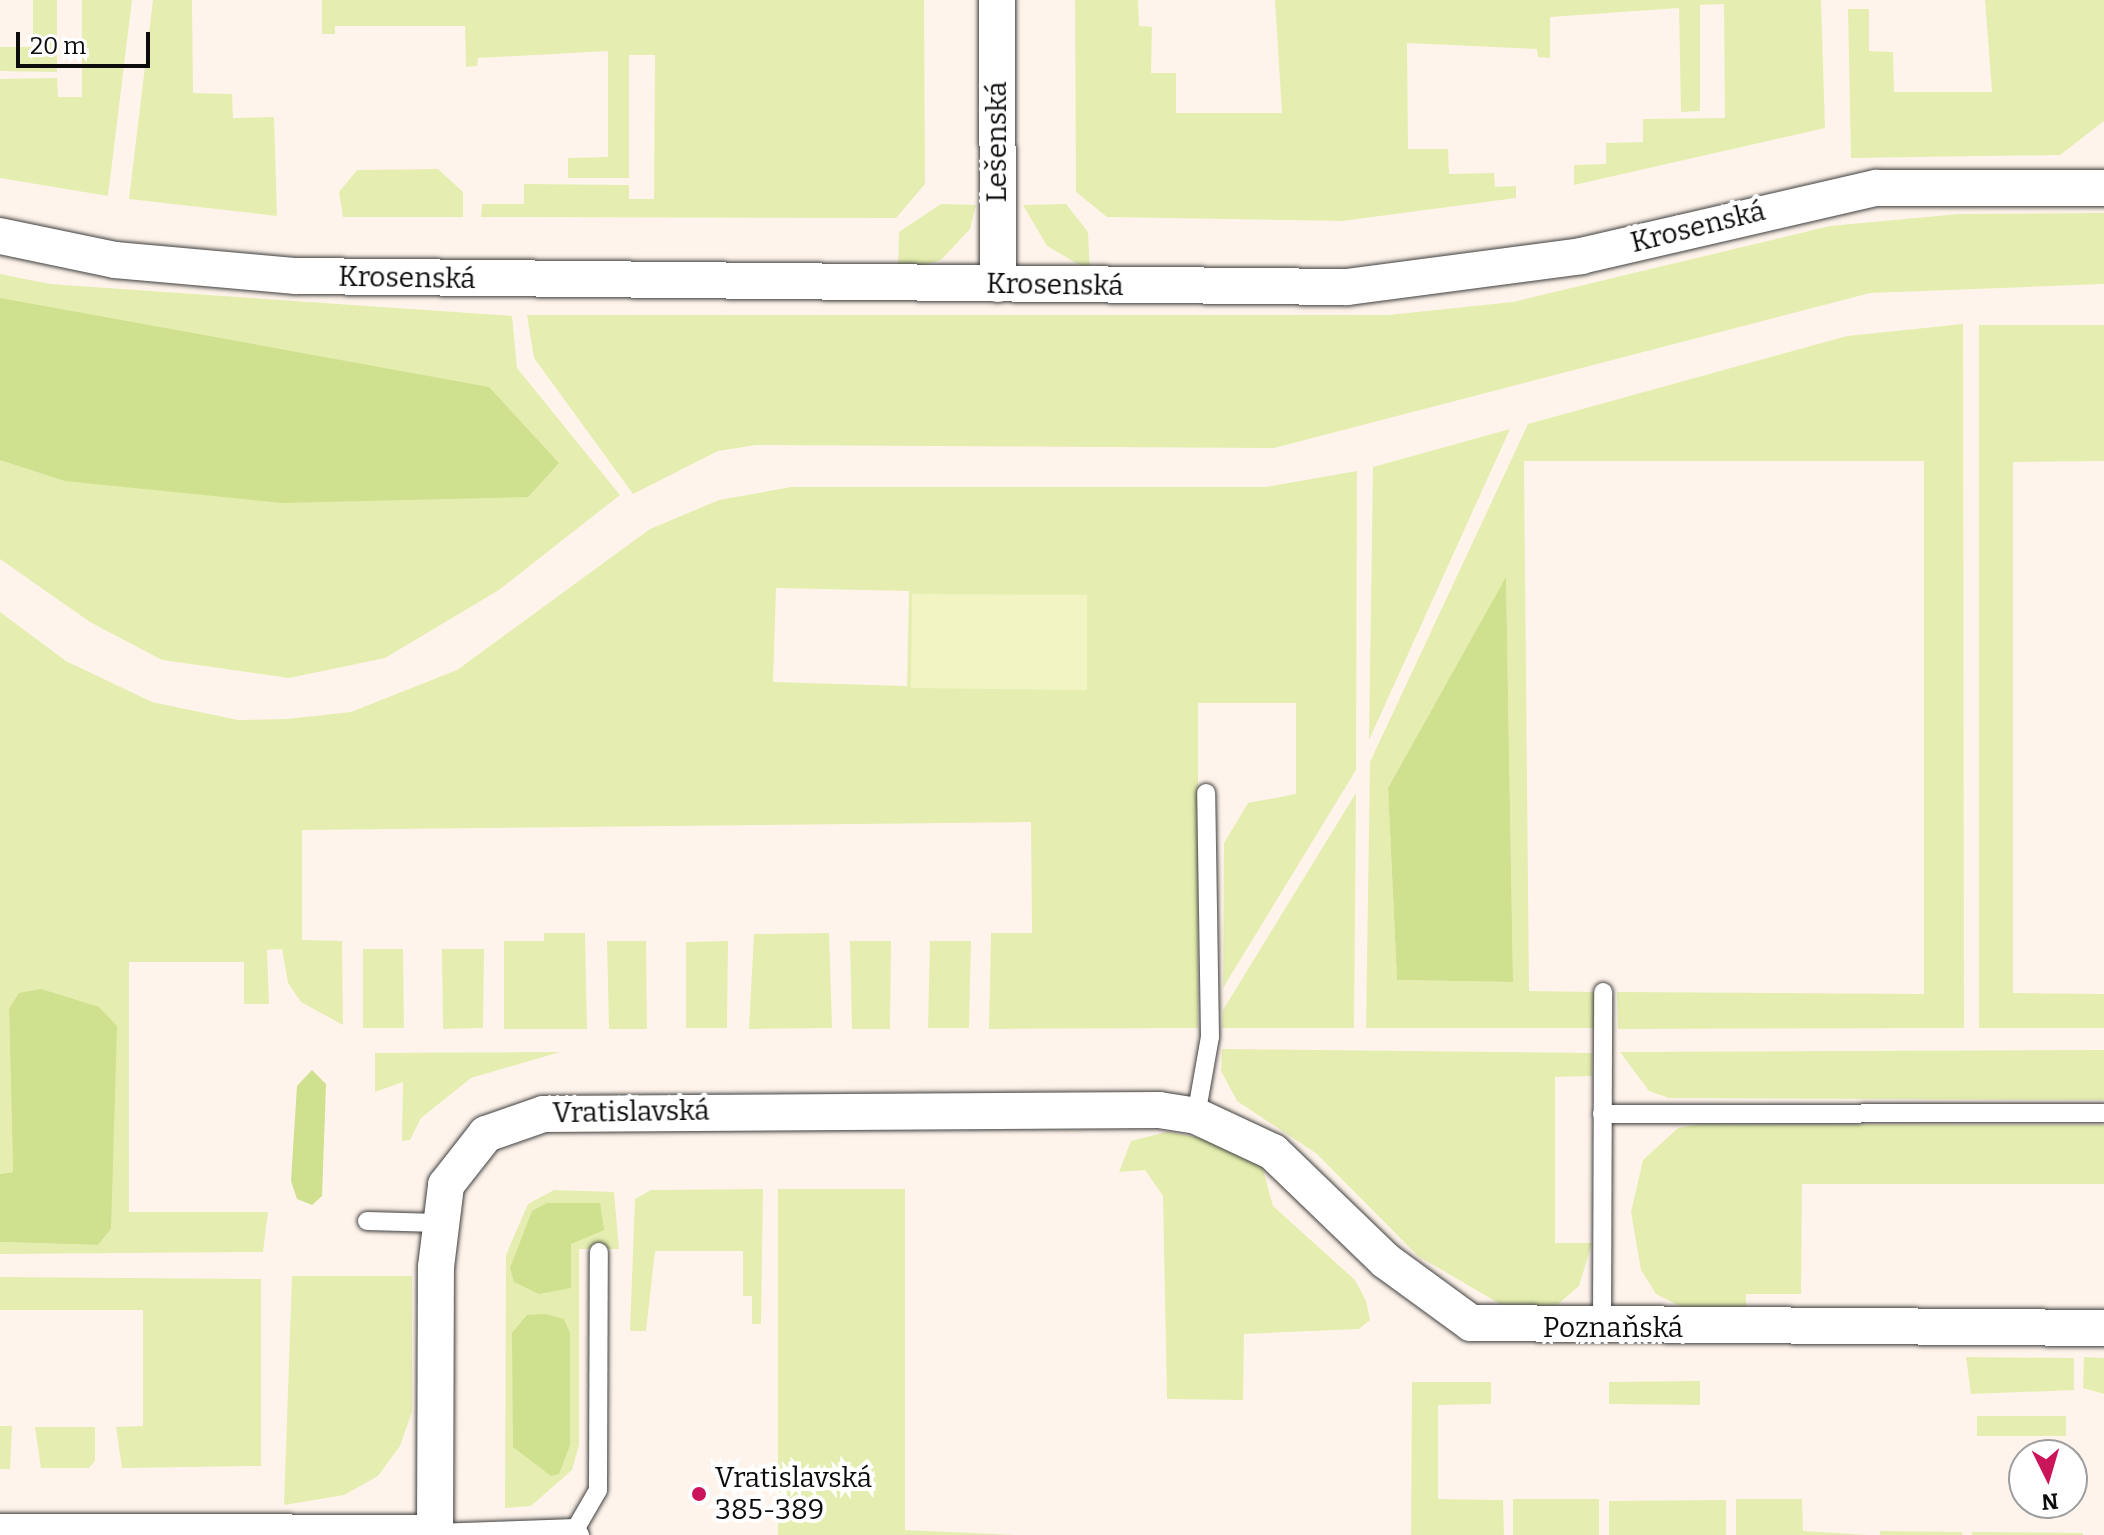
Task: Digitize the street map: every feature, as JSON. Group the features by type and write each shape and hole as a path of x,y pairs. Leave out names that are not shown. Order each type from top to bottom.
{"street":[{"name":"Lešenská","path":"997,0 998,284"},
{"name":"Krosenská","path":"0,236 115,260 296,276 1360,286 1581,256 1876,188 2104,188"},
{"name":"Vratislavská","path":"435,1534 439,1223 446,1185 463,1155 486,1134 543,1114 1159,1110 1196,1116"},
{"name":"Poznaňská","path":"1196,1116 1273,1152 1447,1311 1500,1328 2104,1328"},
{"path":"0,1532 435,1534"}],"lane":[{"path":"1196,1116 1210,1037 1206,793"},
{"path":"1602,1329 1603,992"},
{"path":"1602,1114 2104,1113"},
{"path":"367,1221 439,1223"},
{"path":"435,1534 578,1532 598,1490 599,1252"}],"green space":[{"path":"33,0 57,0 57,72 0,71 0,47 33,47"},
{"path":"82,0 132,0 108,196 0,178 0,79 57,78 58,97 82,97"},
{"path":"153,0 192,0 193,93 232,94 233,118 274,117 277,216 129,199"},
{"path":"322,0 924,0 925,184 896,218 481,217 482,204 524,204 524,184 629,185 629,199 654,199 655,55 629,55 629,178 568,178 568,158 608,157 608,51 478,58 477,66 466,67 465,26 335,26 335,34 322,34"},
{"path":"1075,0 1138,0 1139,26 1152,27 1151,73 1176,73 1176,113 1282,113 1275,0 1821,0 1825,128 1574,185 1574,165 1606,164 1606,143 1643,142 1643,119 1725,118 1724,4 1700,5 1700,111 1681,112 1679,8 1550,17 1550,58 1538,57 1537,49 1407,43 1408,149 1448,149 1449,174 1494,173 1495,187 1516,186 1516,198 1342,221 1107,217 1076,192"},
{"path":"1985,0 2104,0 2104,121 2060,155 1851,158 1848,9 1869,9 1869,51 1893,52 1894,92 1992,92"},
{"path":"438,169 463,192 463,217 343,217 339,192 357,170"},
{"path":"941,204 976,205 970,229 941,260 898,272 899,232"},
{"path":"1066,204 1088,232 1090,271 1047,246 1023,205"},
{"path":"2104,213 2104,284 1870,293 1274,448 756,445 718,451 633,494 534,358 527,315 1388,315 1513,302 1830,226 1959,214"},
{"path":"0,274 50,284 512,316 517,368 620,495 499,590 385,658 289,678 162,660 90,622 0,559"},
{"path":"0,298 489,387 559,463 528,497 282,503 65,481 0,460"},
{"path":"1963,324 1964,1028 1618,1029 1617,992 1924,994 1924,461 1524,461 1529,991 1594,992 1595,1028 1366,1028 1370,762 1528,424 1847,336","holes":["1506,578 1513,982 1397,980 1388,788"]},
{"path":"1979,325 2104,325 2104,461 2013,462 2013,993 2104,994 2104,1028 1979,1028"},
{"path":"1510,429 1369,740 1373,467"},
{"path":"1357,471 1356,770 1223,988 1224,843 1248,803 1296,794 1296,703 1198,703 1198,1028 989,1029 991,933 1032,933 1031,822 302,830 302,940 342,941 343,1025 301,1002 288,983 282,949 267,950 269,1004 244,1004 244,962 129,962 129,1212 268,1212 263,1252 0,1254 0,1242 98,1245 111,1229 111,1212 9,1009 13,1172 0,1174 0,612 66,661 152,702 238,720 287,719 351,712 457,670 650,529 719,500 791,487 1266,487","holes":["776,588 909,591 907,686 773,682"]},
{"path":"1506,577 1513,982 1397,980 1388,788"},
{"path":"912,594 1087,595 1087,690 911,688"},
{"path":"1356,793 1354,1028 1222,1028 1223,1010"},
{"path":"544,933 585,933 587,1029 504,1029 504,941 544,941"},
{"path":"829,933 832,1028 749,1029 754,934"},
{"path":"607,941 646,941 647,1029 609,1029"},
{"path":"728,941 727,1028 686,1028 686,942"},
{"path":"850,941 891,941 890,1029 852,1029"},
{"path":"930,941 971,941 969,1028 928,1028"},
{"path":"363,949 403,949 404,1028 363,1028"},
{"path":"442,949 484,949 483,1028 443,1029"},
{"path":"41,989 99,1007 117,1026 111,1229 98,1245 0,1242 0,1174 13,1172 9,1009 19,993"},
{"path":"1222,1049 1592,1053 1592,1076 1555,1077 1555,1243 1592,1243 1579,1286 1557,1305 1507,1308 1418,1256 1317,1154 1237,1101 1221,1071"},
{"path":"2104,1050 2104,1100 1669,1098 1649,1091 1620,1052"},
{"path":"560,1052 471,1078 421,1118 410,1140 402,1141 403,1082 375,1092 375,1053"},
{"path":"312,1070 326,1084 322,1196 312,1205 297,1199 291,1181 297,1086"},
{"path":"1700,1124 2104,1125 2104,1184 1802,1184 1801,1294 1746,1294 1746,1312 1692,1312 1656,1294 1641,1270 1631,1212 1643,1160 1678,1128"},
{"path":"1167,1132 1202,1138 1262,1166 1273,1206 1355,1280 1366,1301 1370,1320 1359,1329 1244,1334 1243,1400 1167,1399 1163,1196 1145,1170 1119,1172 1131,1141"},
{"path":"763,1189 761,1324 752,1324 752,1296 743,1296 743,1251 655,1251 646,1331 630,1331 635,1199 651,1190"},
{"path":"778,1189 905,1189 905,1530 1016,1535 778,1535"},
{"path":"554,1190 614,1192 619,1249 579,1249 579,1445 572,1470 531,1506 505,1508 506,1255 528,1204"},
{"path":"547,1203 600,1203 604,1230 571,1244 571,1288 539,1294 514,1282 510,1268 532,1211"},
{"path":"292,1276 412,1276 412,1412 400,1446 378,1476 344,1495 284,1505"},
{"path":"0,1277 261,1279 261,1466 122,1468 116,1427 143,1426 143,1310 0,1310"},
{"path":"545,1314 564,1319 570,1333 570,1445 559,1474 551,1476 513,1447 512,1333 527,1315"},
{"path":"1966,1357 2074,1358 2074,1390 1971,1394"},
{"path":"2084,1357 2104,1358 2104,1394 2083,1388"},
{"path":"1700,1381 1700,1405 1609,1404 1609,1382"},
{"path":"1412,1382 1491,1382 1491,1404 1438,1405 1438,1499 1503,1500 1504,1535 1411,1535"},
{"path":"1977,1416 2066,1416 2066,1436 1977,1436"},
{"path":"0,1426 12,1426 10,1469 0,1469"},
{"path":"35,1427 95,1427 95,1461 89,1468 41,1468"},
{"path":"1513,1499 1599,1499 1599,1535 1513,1535"},
{"path":"1736,1499 1802,1499 1803,1531 1869,1535 1736,1535"},
{"path":"1726,1500 1726,1535 1609,1535 1609,1501"},
{"path":"1880,1531 1962,1532 1962,1535 1880,1535"},
{"path":"1972,1532 2083,1533 2083,1535 1972,1535"}],"place":[{"name":"Vratislavská 385-389","path":"699,1494"}]}
